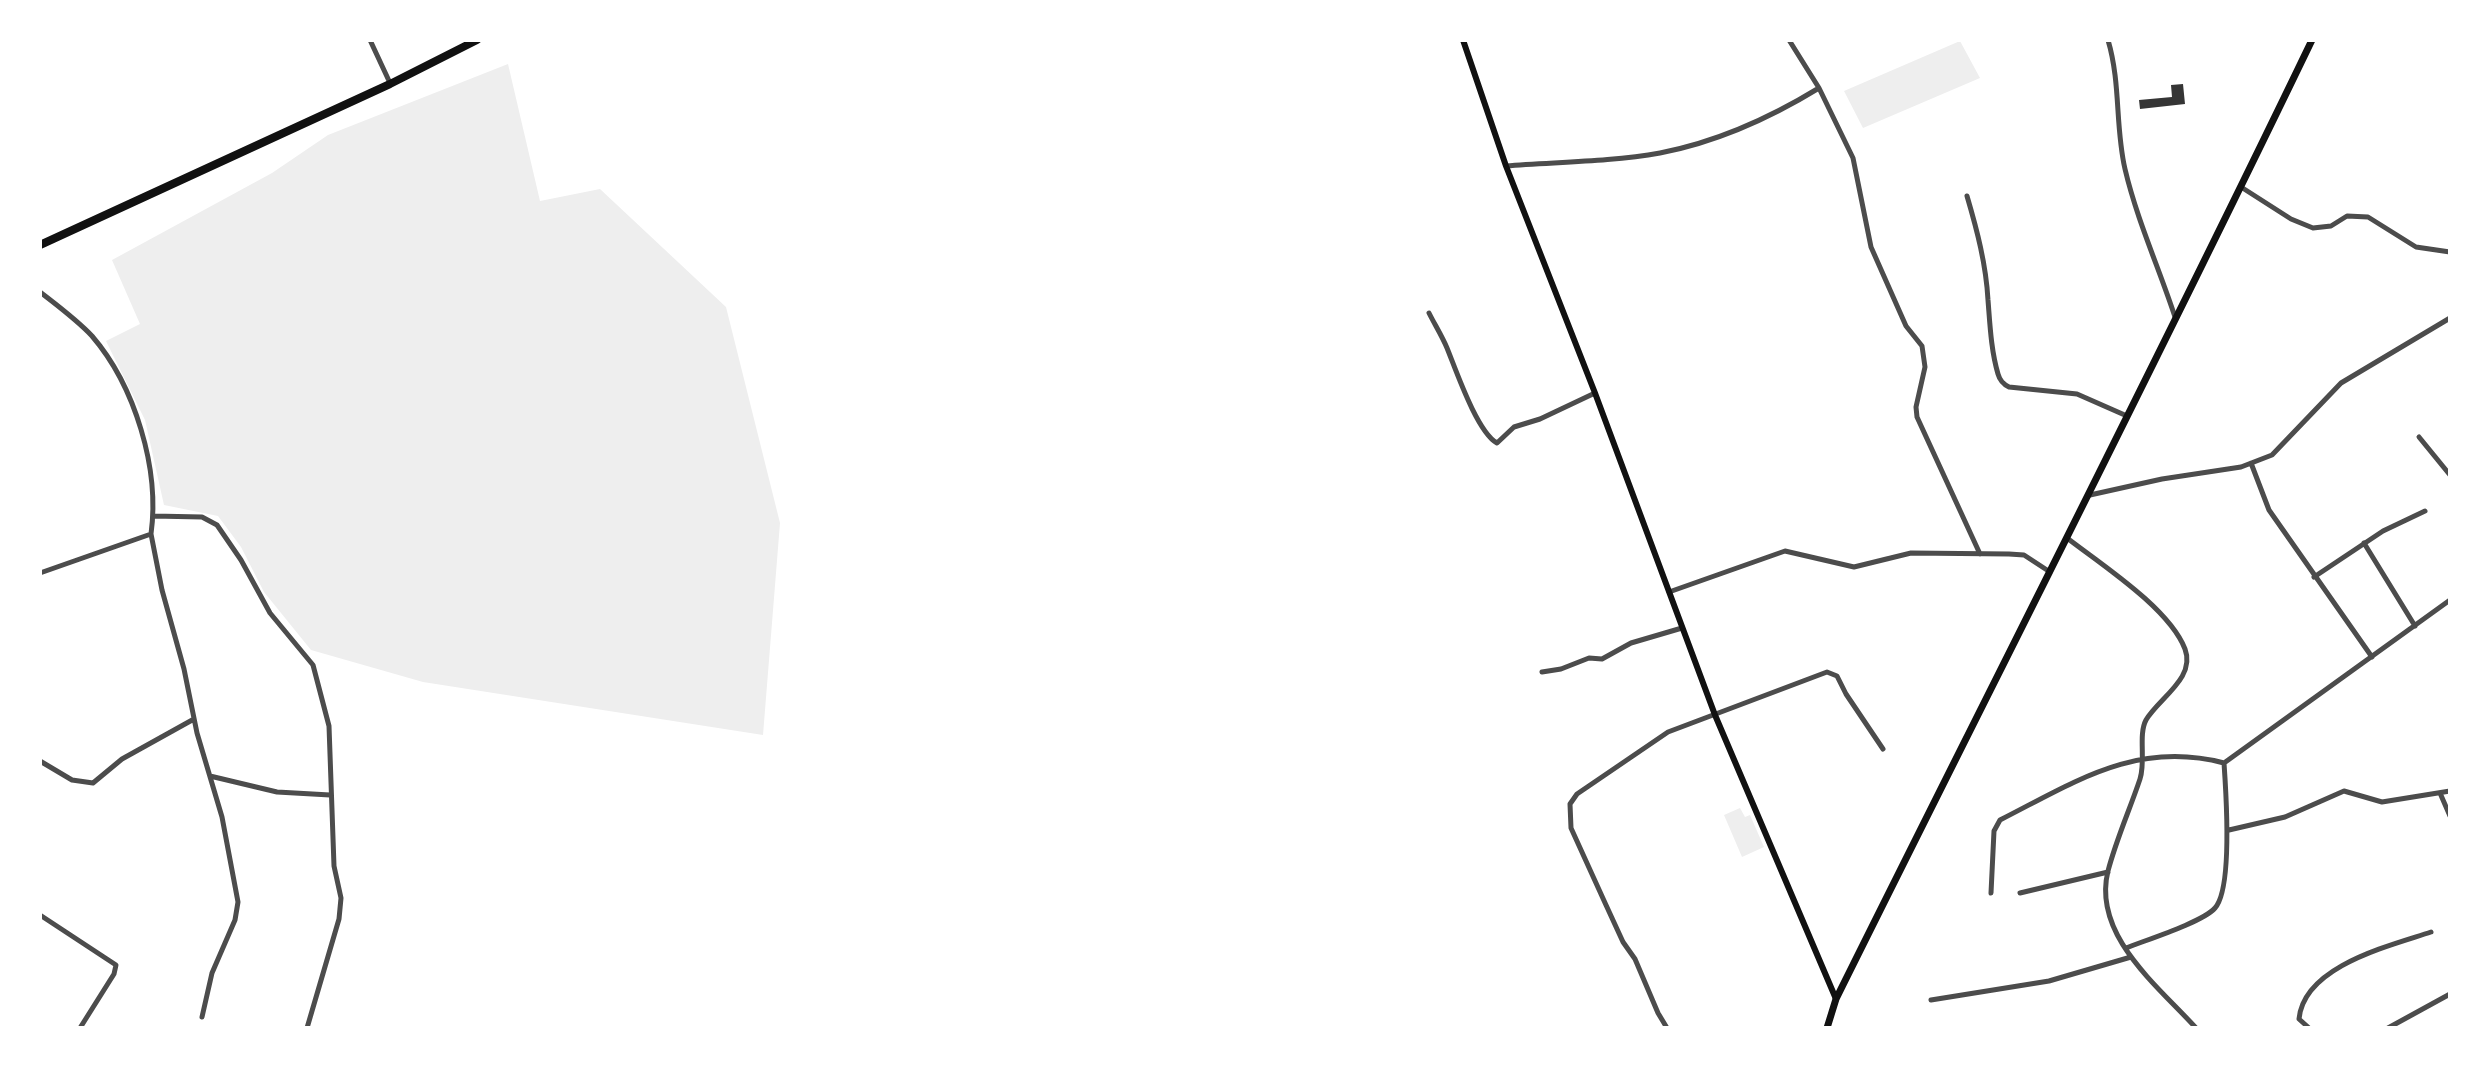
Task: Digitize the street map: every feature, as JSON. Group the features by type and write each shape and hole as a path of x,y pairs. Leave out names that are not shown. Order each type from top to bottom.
{"highway":[{"path":"40,245 390,84 477,40"}],"main road":[{"path":"1463,40 1506,166 1595,393 1715,715 1836,999"},
{"path":"1827,1028 1836,999 2090,495 2312,40"}],"street":[{"path":"370,40 390,84"},
{"path":"1789,40 1819,88 1853,158 1871,247 1906,326 1922,346 1925,367 1916,407 1917,417 1980,554"},
{"path":"2108,40 2116,67 2121,145 2126,171 2175,317"},
{"path":"1506,166 1658,153 1684,147 1777,114 1819,88"},
{"path":"2241,187 2291,219 2313,228 2331,226 2347,216 2368,217 2416,247 2450,252"},
{"path":"1967,196 1980,242 1990,332 1998,377 2003,384 2077,394 2127,416"},
{"path":"40,292 90,334 103,350 128,396 142,432 152,481 151,534 162,590 222,817 238,911 212,973 202,1017"},
{"path":"1429,313 1481,426 1497,443 1514,427 1540,419 1595,393"},
{"path":"2090,495 2251,463 2272,455 2351,376 2450,318"},
{"path":"2419,437 2450,475"},
{"path":"2251,463 2269,510 2372,657"},
{"path":"2314,577 2364,543 2425,511"},
{"path":"153,516 202,517 217,525 241,560 270,613 313,665 327,714 334,866 341,907 307,1028"},
{"path":"40,573 151,534"},
{"path":"2067,538 2161,613 2186,650 2186,671 2144,725 2142,773 2108,872 2106,903 2109,917 2131,957 2196,1028"},
{"path":"2364,543 2415,626"},
{"path":"1669,592 1785,551 1854,567 1911,553 2024,555 2050,572"},
{"path":"1991,893 1994,831 2000,820 2100,770 2144,758 2188,755 2224,763 2450,600"},
{"path":"1542,672 1561,669 1589,658 1602,659 1631,643 1682,628"},
{"path":"1667,1028 1571,828 1570,804 1577,794 1657,738 1827,672 1834,673 1883,749"},
{"path":"40,761 72,780 93,783 122,759 194,719"},
{"path":"2126,948 2208,915 2221,900 2229,830 2224,763"},
{"path":"210,776 277,792 330,795"},
{"path":"2229,830 2285,817 2344,791 2382,802 2450,791"},
{"path":"2440,793 2450,816"},
{"path":"2020,893 2108,872"},
{"path":"40,915 116,965 114,974 80,1028"},
{"path":"2309,1028 2299,1019 2300,1011 2320,980 2361,956 2431,932"},
{"path":"1931,1000 2049,981 2131,957"},
{"path":"2388,1028 2450,994"}],"shaded area":[{"path":"1960,41 1980,78 1863,128 1844,91"},
{"path":"508,64 540,201 600,189 726,307 780,523 763,735 423,682 311,650 264,592 241,547 218,516 164,505 145,420 106,341 140,324 112,260 272,173 328,135"},
{"path":"1740,808 1745,817 1750,815 1764,847 1742,857 1724,815"}],"building":[{"path":"2183,84 2185,104 2140,109 2139,100 2172,97 2171,85"}]}
